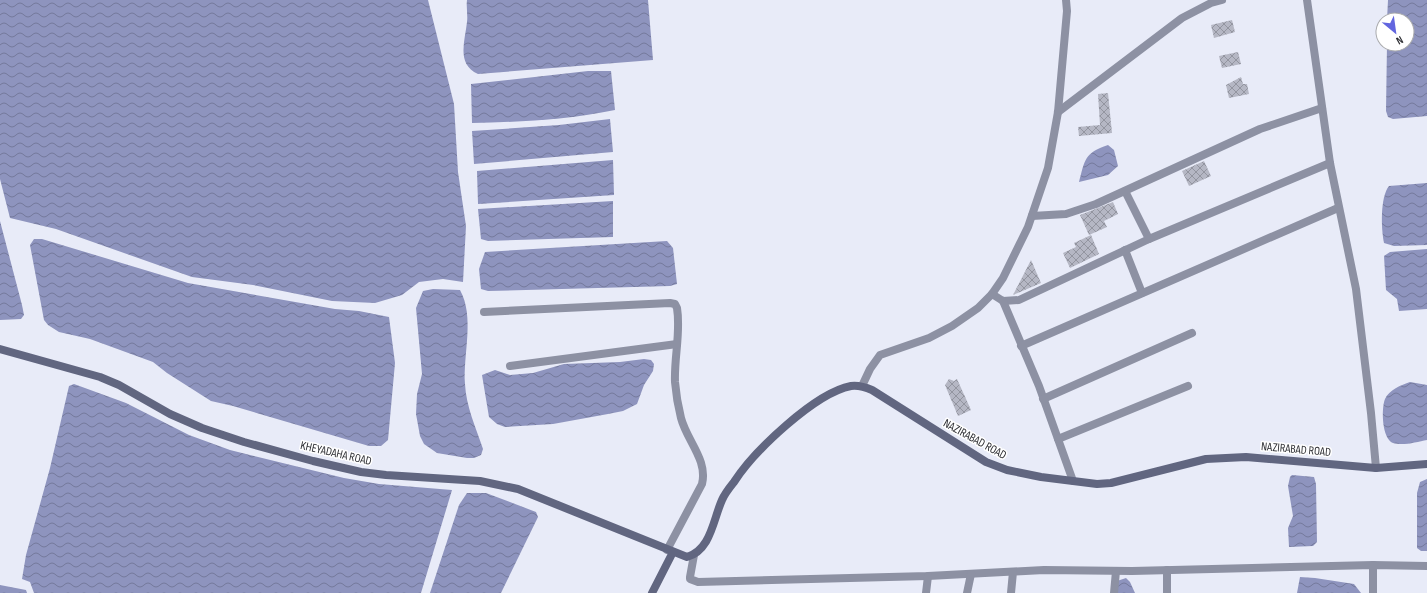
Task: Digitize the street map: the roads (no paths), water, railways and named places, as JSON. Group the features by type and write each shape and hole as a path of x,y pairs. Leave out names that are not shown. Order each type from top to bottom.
{"main road":[{"name":"KHEYADAHA ROAD","path":"0,349 106,380 135,393 170,414 202,428 244,442 313,461 361,472 386,476 480,481 518,489 673,552"},
{"path":"652,593 673,552 690,556 699,552 713,526 723,499 734,481 745,466 767,444 818,401 850,386 862,386"},
{"name":"NAZIRABAD ROAD","path":"862,386 888,399 986,462 1007,470 1073,481 1096,484 1111,483 1188,463 1225,457 1246,457 1376,468 1427,464"}],"street":[{"path":"862,386 875,360 880,355 890,350 929,338 952,326 978,308 992,294 1003,278 1032,216 1048,168 1058,112 1065,41 1066,0"},
{"path":"1058,112 1182,18 1222,0"},
{"path":"1307,0 1330,163 1356,290 1376,468"},
{"path":"1032,216 1066,214 1096,204 1260,129 1322,108"},
{"path":"1003,301 1019,300 1149,239 1330,163"},
{"path":"1125,190 1149,239"},
{"path":"1022,346 1338,208"},
{"path":"1125,250 1142,293"},
{"path":"992,294 1003,301 1043,398 1073,481"},
{"path":"484,312 674,304 677,308 675,381 678,405 688,438 703,464 704,475 702,484 673,552"},
{"path":"1043,398 1192,333"},
{"path":"510,366 677,344"},
{"path":"1058,439 1188,386"},
{"path":"690,556 690,579 698,582 928,576 1013,572 1373,565 1427,566"},
{"path":"1373,565 1373,593"},
{"path":"1167,570 1167,593"},
{"path":"1114,593 1116,571"},
{"path":"1011,593 1013,572"},
{"path":"967,593 970,574"},
{"path":"926,593 928,576"}],"water":[{"path":"0,0 428,0 454,104 458,172 466,226 463,282 443,279 419,282 402,295 375,303 332,301 253,285 192,277 56,229 10,218 0,179"},
{"path":"467,0 648,0 653,60 478,74 471,70 464,58"},
{"path":"1388,0 1427,0 1427,116 1393,119 1388,117 1386,111 1387,52 1415,52 1415,12 1387,12"},
{"path":"588,71 611,71 615,110 544,120 472,123 471,84"},
{"path":"610,119 613,152 474,164 472,131 559,125"},
{"path":"1108,145 1114,150 1118,166 1108,175 1079,182 1084,163 1090,154"},
{"path":"613,160 614,195 478,204 477,171"},
{"path":"1427,183 1427,245 1394,246 1384,243 1382,230 1383,205 1386,191 1389,186"},
{"path":"613,201 613,237 488,241 481,239 478,209"},
{"path":"0,221 22,305 24,315 21,319 0,320"},
{"path":"34,239 42,239 188,283 389,317 395,363 388,440 381,446 369,446 233,406 211,401 167,373 153,362 90,339 59,332 48,325 44,320 30,245"},
{"path":"667,241 673,248 677,284 670,286 488,291 481,289 479,269 485,252"},
{"path":"1427,249 1427,309 1399,311 1397,299 1386,290 1384,256 1390,252"},
{"path":"433,289 460,290 467,312 468,324 465,384 467,400 483,449 481,455 474,458 437,453 424,444 420,436 416,414 417,394 422,374 416,308 423,291"},
{"path":"644,359 651,360 654,364 653,371 644,385 637,404 623,411 553,424 505,427 497,424 489,417 482,375 495,370 510,375 533,373 564,364 620,362"},
{"path":"1410,382 1427,385 1427,440 1414,443 1397,444 1389,440 1383,423 1385,399 1392,390"},
{"path":"74,384 126,403 189,435 230,450 344,478 379,484 452,490 421,593 34,593 30,582 22,579 26,555 50,468 69,386"},
{"path":"1292,475 1314,477 1316,484 1317,542 1313,546 1289,547 1288,528 1293,516 1288,486"},
{"path":"1427,479 1427,551 1421,551 1417,548 1417,493 1420,482"},
{"path":"467,493 486,493 536,512 538,517 501,593 430,593 459,505"},
{"path":"1300,577 1354,584 1361,593 1297,593"},
{"path":"1126,578 1130,582 1135,593 1116,593 1117,581"},
{"path":"0,585 26,590 27,593 0,593"}]}
